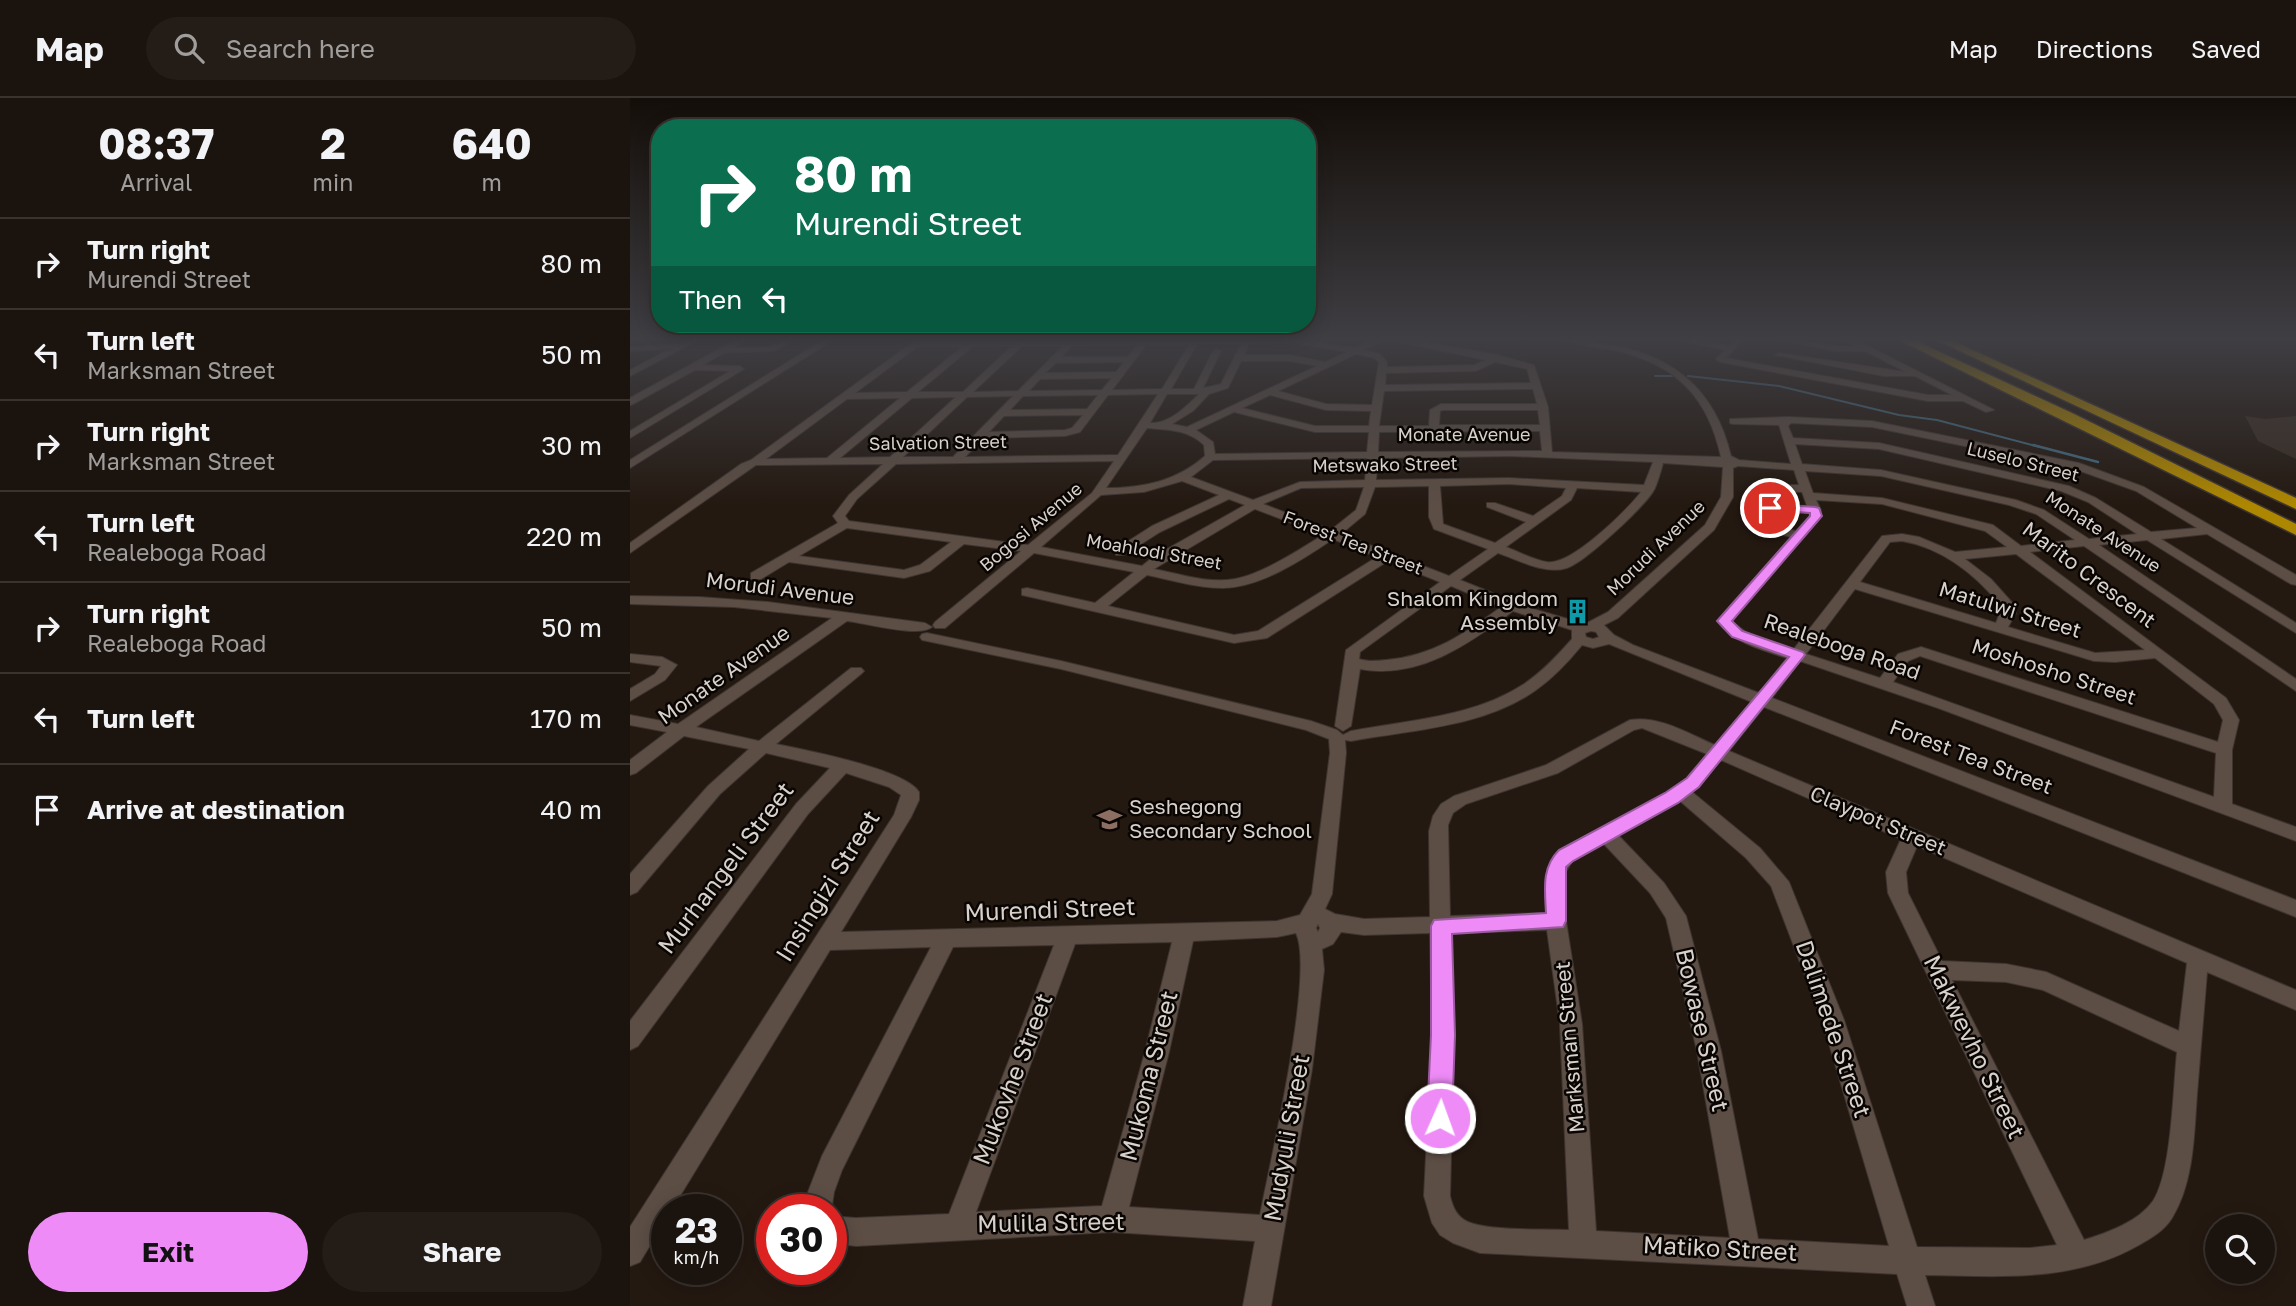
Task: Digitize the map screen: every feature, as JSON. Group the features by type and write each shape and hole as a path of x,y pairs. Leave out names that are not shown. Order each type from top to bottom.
{"highway":[{"path":"2018,393 2296,530"},
{"path":"2062,393 2296,504"}],"street":[{"path":"630,402 646,393"},
{"path":"630,435 699,393"},
{"path":"630,465 744,393"},
{"path":"630,549 850,393"},
{"path":"846,396 1074,393"},
{"path":"981,435 1069,432 1078,428 1106,393"},
{"name":"Bogosi Avenue","path":"931,631 1099,492 1163,393"},
{"path":"1162,426 1190,409 1200,393"},
{"path":"1188,430 1267,393"},
{"path":"1275,393 1326,407 1377,408"},
{"name":"Moahlodi Street","path":"845,523 1032,549 1211,584 1240,582 1259,576 1333,534 1361,512 1370,482 1379,393"},
{"path":"1540,393 1547,454"},
{"name":"Morudi Avenue","path":"1592,636 1710,527 1727,497 1727,463 1712,409 1700,393"},
{"path":"1902,393 1928,398 1965,398"},
{"path":"1956,393 1989,410"},
{"path":"756,576 845,523 839,516 844,508 966,394"},
{"path":"956,460 1021,394"},
{"path":"829,462 910,395"},
{"path":"1434,428 1437,408 1543,407"},
{"path":"1233,409 1309,428 1545,428"},
{"path":"1002,413 1091,412"},
{"path":"1733,421 1872,424 2063,462 2144,492 2296,581"},
{"path":"1770,508 1815,510 1788,441 1784,422"},
{"path":"1099,492 1136,490 1183,478 1210,457 1211,450 1206,439 1188,430 1144,425"},
{"name":"Luselo Street","path":"1788,441 1870,445 2064,488 2092,500 2296,629"},
{"path":"1949,461 1958,441"},
{"name":"Monate Avenue","path":"1210,457 1547,454 1798,466 1881,473 2012,502 2049,516 2296,686"},
{"name":"Salvation Street","path":"755,462 1122,458"},
{"path":"1434,481 1435,517 1438,526 1546,566 1565,565 1630,512 1650,489 1659,459"},
{"path":"630,559 753,467 755,462"},
{"name":"Forest Tea Street","path":"1183,478 1628,648 2296,909"},
{"name":"Metswako Street","path":"1099,607 1142,569 1254,505 1300,485 1434,481 1573,483 1650,489"},
{"path":"1512,605 1442,654 1399,664 1372,666 1352,659 1353,650 1567,498 1573,483"},
{"name":"Marito Crescent","path":"1771,488 1872,500 1973,523 1998,534 2225,706 2231,720 2224,750 2223,807"},
{"path":"1120,552 1156,529 1229,495"},
{"path":"1491,505 1535,521"},
{"name":"Realeboga Road","path":"1815,510 1815,520 1724,621 1737,634 1884,684 2296,834"},
{"path":"1178,518 1208,530"},
{"path":"1767,527 1800,536"},
{"path":"1955,556 2210,530"},
{"name":"Marksman Street","path":"1583,1242 1571,1024 1556,921 1555,873 1558,864 1566,855 1681,792 1719,753 1762,700 1886,539 1901,537 1955,556 2009,607 2010,613 2000,629"},
{"path":"785,558 904,575 925,568 961,540"},
{"path":"1027,592 1234,639 1262,635 1387,556"},
{"name":"Matulwi Street","path":"1853,584 2094,657 2115,658 2158,653"},
{"name":"Morudi Avenue","path":"630,602 728,607 931,631 1342,735"},
{"name":"Monate Avenue","path":"630,769 837,621"},
{"path":"1342,735 1453,719 1505,702 1547,676 1592,636"},
{"name":"Moshosho Street","path":"1884,684 1902,657 1921,651 2224,750"},
{"path":"630,658 669,663 669,669 630,696"},
{"name":"Mudyuli Street","path":"1257,1306 1300,1069 1352,659"},
{"path":"630,887 714,790 761,746 856,671"},
{"name":"Insingizi Street","path":"630,720 761,746 842,766 899,783 910,792 910,800 902,817 633,1241"},
{"name":"Claypot Street","path":"1460,800 1552,769 1637,723 1658,727 2296,1000"},
{"name":"Murhangeli Street","path":"630,1039 802,809 842,766"},
{"name":"Dalimede Street","path":"1681,792 1753,853 1779,882 1833,1020 1921,1306"},
{"name":"Matiko Street","path":"1460,800 1446,809 1439,821 1443,1035 1437,1196 1441,1215 1454,1231 1480,1238 1746,1250 1909,1261 2030,1262 2077,1256 2112,1245 2149,1224 2162,1210 2171,1190 2179,1156 2198,956"},
{"name":"Bowase Street","path":"1606,835 1657,888 1676,916 1709,1051 1746,1250"},
{"name":"Makwevho Street","path":"1912,836 1899,864 1896,883 1904,906 2077,1256"},
{"name":"Murendi Street","path":"824,942 1556,921"},
{"name":"Mukoma Street","path":"1112,1219 1157,1052 1184,933"},
{"name":"Mukovhe Street","path":"958,1225 1068,934"},
{"path":"821,1194 831,1165 946,939"},
{"path":"1937,970 2006,973 2046,982 2190,1046"},
{"name":"Mulila Street","path":"847,1230 1112,1219 1272,1229"}],"building":[{"path":"2245,416 2265,419 2296,416 2296,459 2258,441"}],"waterway":[{"path":"1810,393 1899,415 1937,420 2040,447"},
{"path":"2033,445 2098,462"}],"place":[{"name":"Shalom Kingdom Assembly","path":"1578,611"},
{"name":"Seshegong Secondary School","path":"1109,819"}],"route":[{"path":"1440,1118 1443,1035 1441,926 1556,921 1555,873 1558,864 1566,855 1671,798 1693,782 1798,655 1737,634 1727,627 1724,621 1816,516 1815,510 1770,508"}]}
